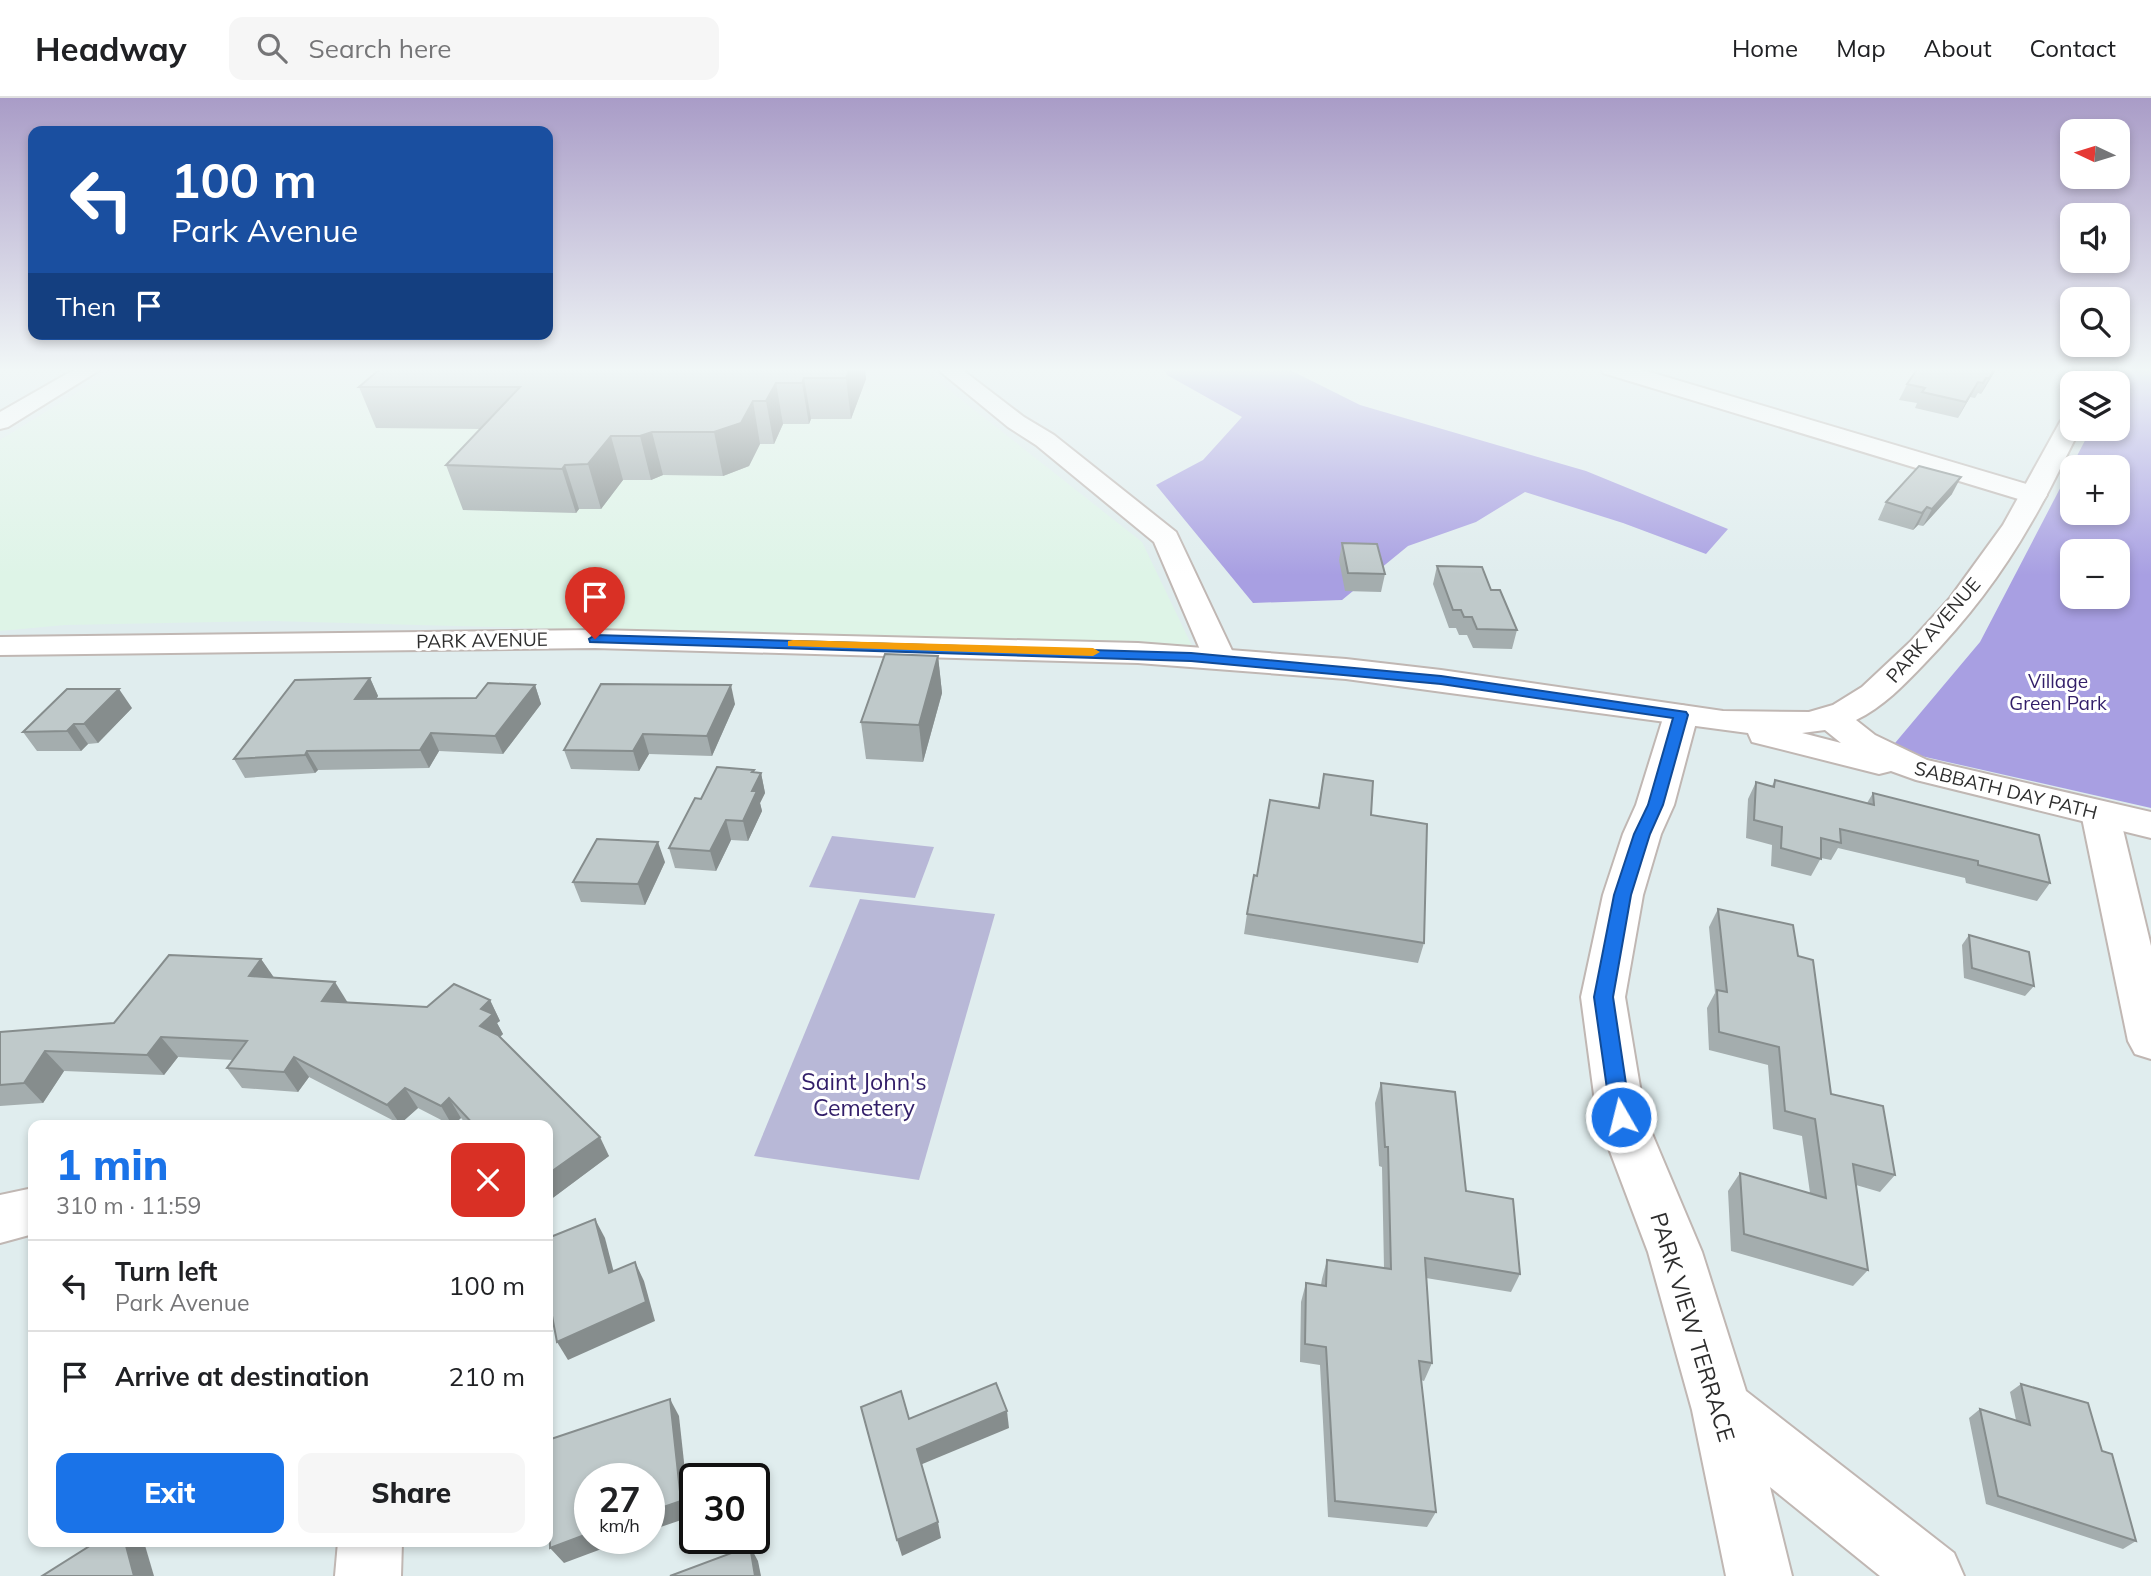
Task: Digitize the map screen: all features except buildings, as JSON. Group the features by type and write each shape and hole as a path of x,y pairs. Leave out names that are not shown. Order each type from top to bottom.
{"main road":[{"path":"1040,437 1166,538 1220,659"},
{"path":"1886,437 2034,476"},
{"path":"1904,437 1957,449"},
{"name":"PARK AVENUE","path":"3,650 595,639 1092,652 1220,659 1441,680 1723,721 1767,723 1831,718 1863,703 1922,648 1989,566 2034,476 2060,439"},
{"path":"1681,715 1942,778"},
{"name":"PARK VIEW TERRACE","path":"1681,715 1659,795 1642,834 1623,895 1603,997 1621,1117 1675,1252 1722,1410 1759,1576"},
{"name":"SABBATH DAY PATH","path":"1831,718 1879,752 1942,778 2151,825"},
{"path":"2100,813 2151,1041"},
{"path":"0,1219 28,1212"},
{"path":"1722,1410 1931,1576"},
{"path":"368,1576 370,1547"}],"shaded area":[{"path":"5,437 1009,437 1142,542 1192,646 272,621 65,625 0,631 0,440"}],"green space":[{"path":"1224,437 1469,437 1586,471 1728,529 1706,554 1623,523 1525,492 1476,522 1408,546 1342,600 1253,603 1156,485 1203,460"},
{"name":"Village Green Park","path":"2130,437 2151,437 2151,808 1890,749 1980,642 2060,488 2060,525 2130,525 2130,455 2077,455 2085,441 2130,441"},
{"path":"832,836 934,847 915,898 809,887"},
{"name":"Saint John's Cemetery","path":"860,899 995,914 919,1180 754,1156"}],"slow traffic":[{"path":"793,643 1093,652"}],"route":[{"path":"595,639 1138,653 1346,669 1681,715 1655,805 1642,834 1623,895 1603,997 1621,1117"}]}
